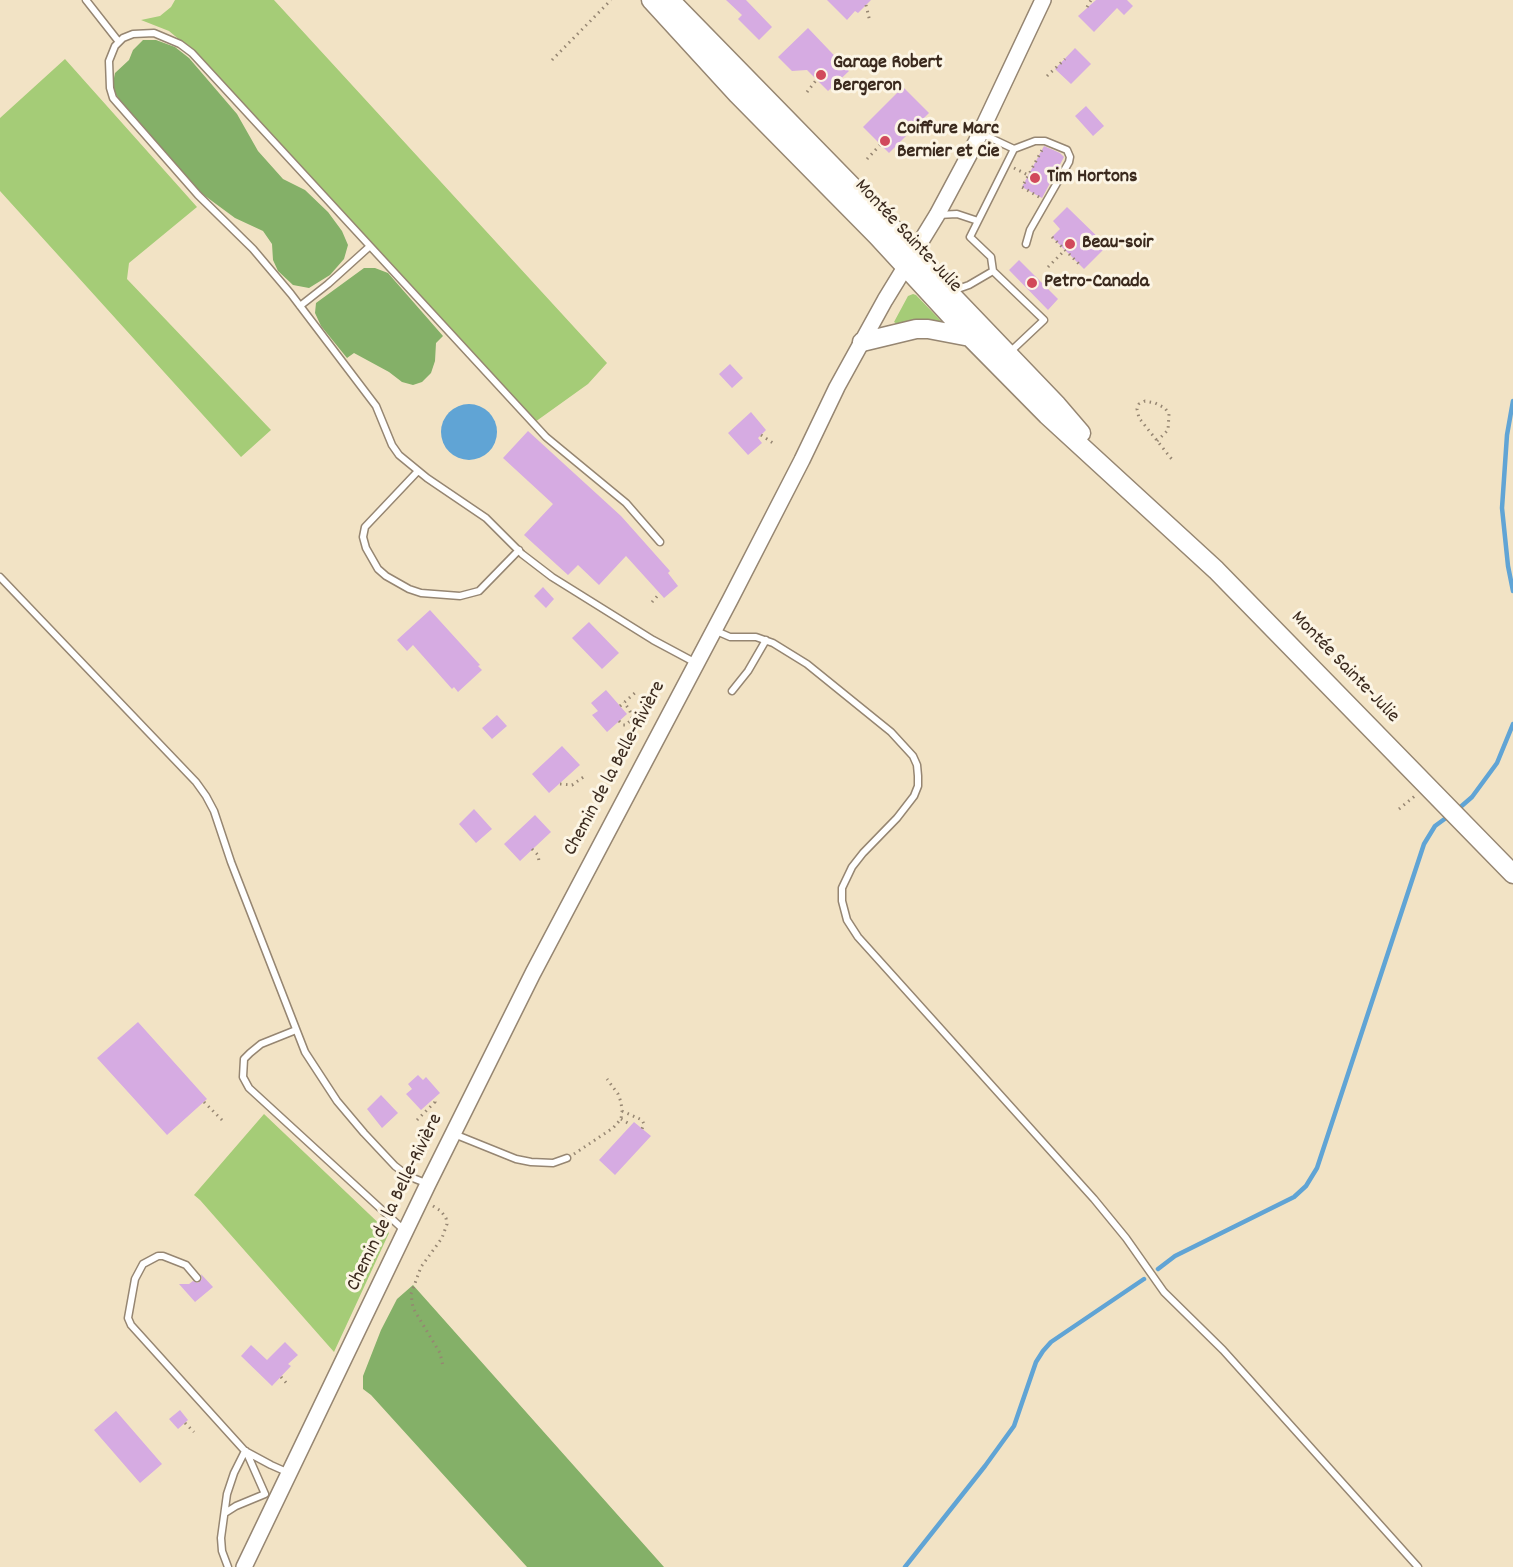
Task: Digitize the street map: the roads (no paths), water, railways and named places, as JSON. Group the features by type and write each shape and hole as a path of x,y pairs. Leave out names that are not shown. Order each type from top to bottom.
{"main road":[{"name":"Montée Sainte-Julie","path":"651,0 736,94 848,206 948,292 1057,405 1137,498"},
{"name":"Montée Sainte-Julie","path":"670,0 890,225 910,260 970,337 1047,415 1216,570 1513,874"},
{"path":"861,342 916,329 970,337"}],"street":[{"name":"Chemin de la Belle-Rivière","path":"244,1567 271,1497 290,1473 428,1184 533,973 714,630 861,342 938,215 1043,0"}],"lane":[{"path":"86,0 119,42"},
{"path":"660,542 626,503 546,437 192,54 180,44 154,33 133,34 119,42 111,52 109,61 110,88 113,98 198,195 253,249 300,306 376,405 392,445 399,455 418,471 486,518 519,550 552,577 592,603 696,663"},
{"path":"980,133 1014,149"},
{"path":"1008,354 1044,320 993,271 991,257 970,237 1014,149 1035,141 1045,141 1067,150 1070,157 1030,230 1026,244"},
{"path":"938,215 963,215 978,221"},
{"path":"300,306 369,247"},
{"path":"948,292 969,285 993,271"},
{"path":"418,471 365,527 363,537 366,548 378,569 386,576 421,593 460,596 478,591 519,550"},
{"path":"0,577 196,782 206,796 214,811 305,1052 337,1101 395,1166 408,1176 428,1184"},
{"path":"714,630 730,637 756,637 773,643 807,664 891,732 906,747 917,765 918,786 914,796 897,818 862,853 845,879 842,888 843,911 852,928 1094,1199 1126,1238 1164,1292 1223,1350 1418,1567"},
{"path":"732,691 748,671 766,640"},
{"path":"296,1030 261,1044 250,1053 244,1059 243,1077 249,1088 405,1232"},
{"path":"453,1133 507,1155 531,1162 553,1163 567,1158"},
{"path":"197,1278 182,1263 163,1256 149,1260 138,1270 128,1318 131,1325 245,1451 271,1497 236,1506 225,1513"},
{"path":"245,1451 290,1473"},
{"path":"228,1567 222,1551 227,1494 245,1451"}],"water":[{"path":"464,404 474,404 489,412 495,421 497,432 495,443 489,452 474,460 464,460 453,455 446,448 441,437 441,427 446,416 453,409"}],"waterway":[{"path":"1513,401 1507,435 1502,508 1513,591"},
{"path":"1457,810 1472,797 1497,763 1513,724"},
{"path":"1158,1269 1175,1256 1294,1197 1306,1186 1317,1168 1424,844 1435,826 1450,815"},
{"path":"905,1567 1014,1426 1036,1362 1043,1351 1051,1342 1144,1279"}],"place":[{"name":"Garage Robert Bergeron","path":"821,75"},
{"name":"Coiffure Marc Bernier et Cie","path":"885,141"},
{"name":"Tim Hortons","path":"1035,178"},
{"name":"Beau-soir","path":"1070,244"},
{"name":"Petro-Canada","path":"1032,283"}]}
